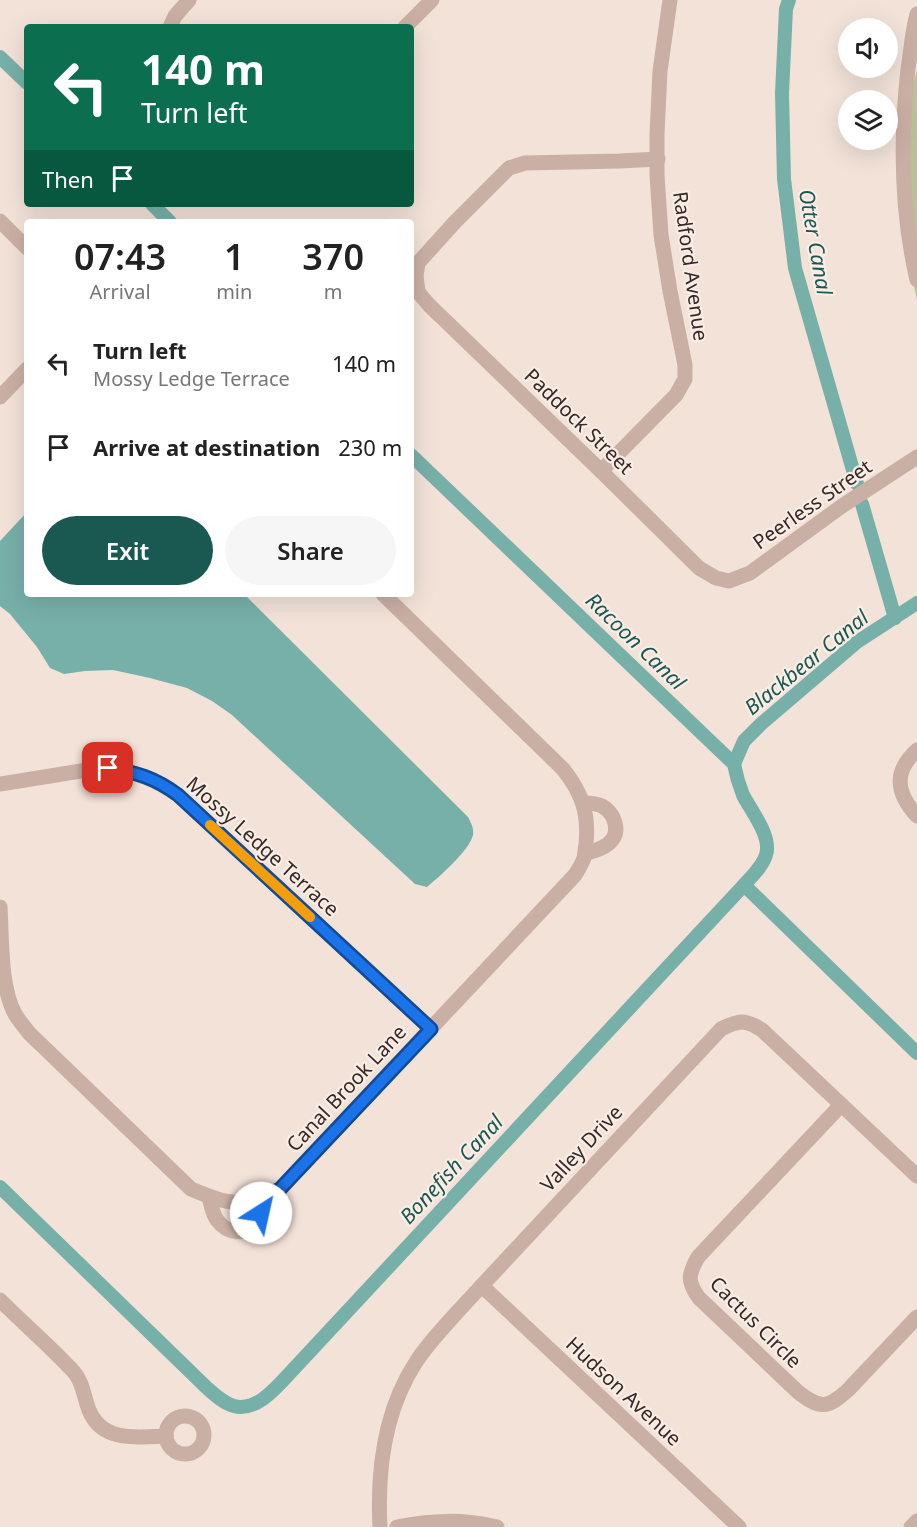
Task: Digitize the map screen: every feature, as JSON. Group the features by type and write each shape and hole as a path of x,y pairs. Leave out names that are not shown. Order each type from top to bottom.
{"street":[{"path":"171,24 175,16 189,0"},
{"path":"408,24 432,0"},
{"name":"Radford Avenue","path":"602,471 676,395 685,379 685,365 669,291 661,235 657,134 660,71 670,0"},
{"path":"917,14 902,138 903,189 917,280"},
{"name":"Paddock Street","path":"658,159 525,163 509,168 418,263 416,276 418,292 429,306 602,471 699,568 716,578 729,581"},
{"path":"0,222 24,245"},
{"path":"0,397 24,372"},
{"name":"Peerless Street","path":"729,581 750,573 842,506 917,457"},
{"name":"Canal Brook Lane","path":"0,907 4,972 8,996 15,1013 29,1033 191,1189 228,1202 248,1202 280,1189 575,875 585,853 586,813 574,783 386,597"},
{"path":"917,750 903,767 899,781 903,798 917,816"},
{"name":"Mossy Ledge Terrace","path":"0,784 108,768 140,774 160,783 178,795 431,1029"},
{"path":"583,803 604,807 613,817 616,831 608,845 594,852 585,853"},
{"name":"Valley Drive","path":"380,1527 379,1483 385,1436 407,1376 422,1352 721,1029 736,1021 751,1023 762,1030 917,1176"},
{"name":"Cactus Circle","path":"841,1105 698,1257 691,1270 692,1287 699,1298 798,1392 809,1401 823,1406 837,1401 917,1317"},
{"path":"209,1197 215,1217 220,1224 233,1232 242,1232 257,1222 264,1197"},
{"name":"Hudson Avenue","path":"482,1286 738,1527"},
{"path":"0,1300 76,1374 89,1411 96,1423 108,1432 125,1437 166,1436"},
{"path":"397,1527 433,1521 458,1520 497,1527"},
{"path":"911,1527 917,1521"}],"green space":[{"path":"917,70 917,300 913,281 908,105"}],"water":[{"path":"24,515 24,597 247,597 468,817 473,835 466,848 427,887 415,884 232,715 212,701 187,688 113,670 64,674 50,668 37,647 10,614 0,606 0,541"}],"waterway":[{"name":"Otter Canal","path":"789,0 786,9 782,93 784,179 795,268 857,484"},
{"name":"Racoon Canal","path":"0,57 24,80"},
{"name":"Racoon Canal","path":"155,207 167,219"},
{"name":"Racoon Canal","path":"414,458 734,764 743,795 760,824 767,848 762,863 744,885"},
{"name":"Otter Canal","path":"862,504 895,618"},
{"name":"Blackbear Canal","path":"734,764 744,741 761,724 857,642 917,603"},
{"name":"Bonefish Canal","path":"0,1187 206,1387 226,1403 234,1406 250,1406 265,1398 278,1386 744,885 917,1053"}],"slow traffic":[{"path":"210,825 310,917"}],"route":[{"path":"108,768 126,770 154,779 178,795 431,1029 280,1189 264,1197 261,1213"}]}
